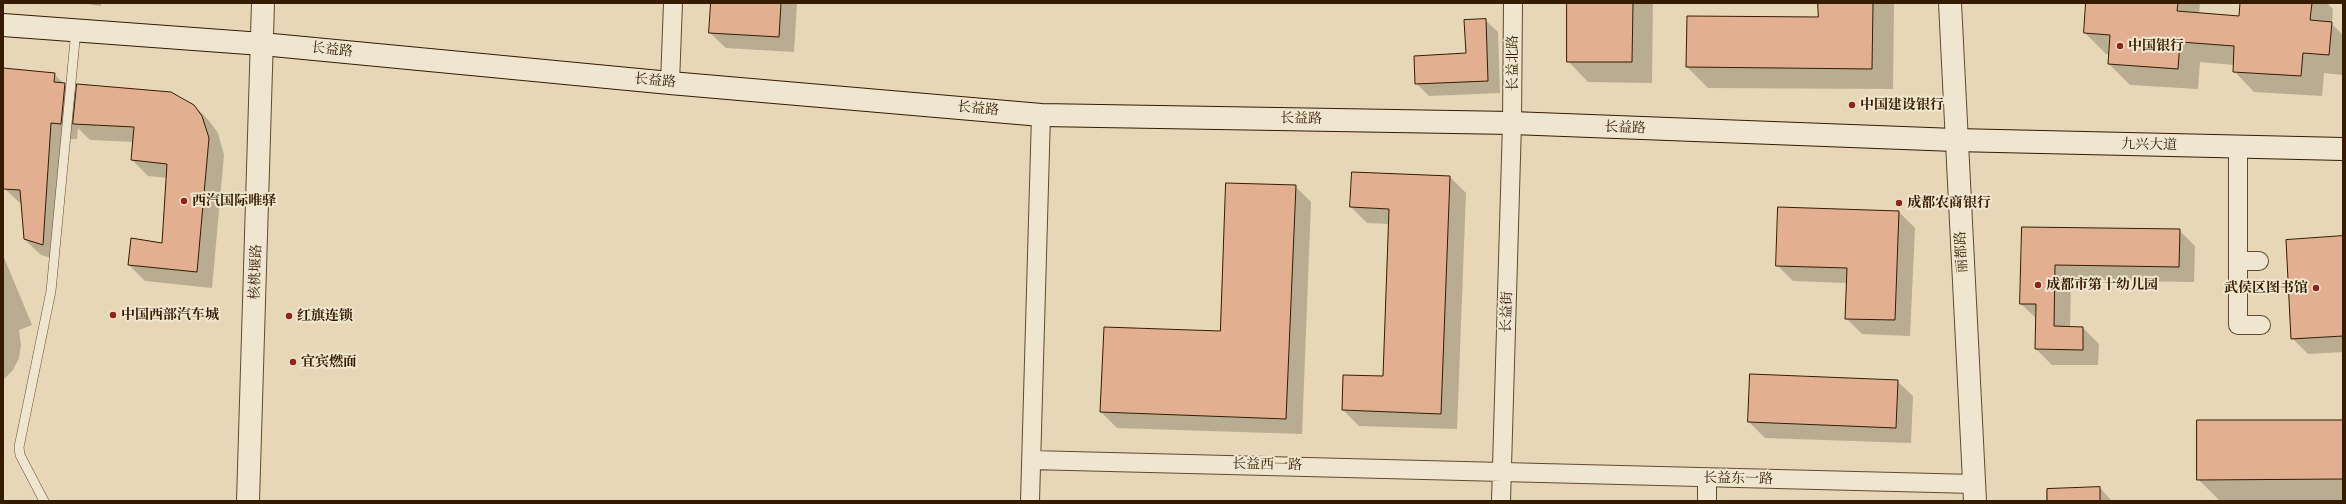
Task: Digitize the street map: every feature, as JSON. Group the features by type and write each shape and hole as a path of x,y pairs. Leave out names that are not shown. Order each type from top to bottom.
{"main road":[{"name":"核桃堰路","path":"248,501 262,117 263,3"},
{"name":"丽都路","path":"1950,3 1955,140 1975,493"},
{"name":"长益路","path":"3,25 262,44 670,83 1041,114 1512,123 1955,140"},
{"name":"九兴大道","path":"1955,140 2343,149"}],"street":[{"path":"670,83 673,3"},
{"name":"长益北路","path":"1512,123 1513,3"},
{"path":"1030,501 1041,114"},
{"name":"长益街","path":"1502,501 1512,123"},
{"path":"2238,147 2238,325 2261,325"},
{"path":"2238,261 2259,261"},
{"name":"长益西一路","path":"1031,460 1502,471"},
{"name":"长益东一路","path":"1502,471 1707,478 1975,493"},
{"path":"1707,478 1707,501"}],"lane":[{"path":"44,501 20,455 19,447 51,290 76,30"}],"building":[{"path":"711,3 781,3 779,37 709,33"},
{"path":"1567,3 1633,3 1632,62 1567,62"},
{"path":"1818,3 1873,3 1872,69 1686,67 1687,16 1818,17"},
{"path":"2086,3 2178,3 2177,11 2239,16 2240,3 2312,3 2310,20 2332,22 2329,55 2303,53 2301,76 2233,72 2234,46 2180,42 2178,69 2108,64 2110,35 2084,33"},
{"path":"1486,19 1488,81 1415,84 1414,56 1466,53 1464,20"},
{"path":"3,68 55,73 54,82 65,83 61,124 51,123 43,245 24,239 20,190 3,189"},
{"name":"西汽国际唯驿","path":"77,84 171,92 194,105 202,116 209,138 197,272 128,265 131,238 162,243 167,164 131,160 134,127 73,124"},
{"path":"1352,172 1450,176 1441,414 1342,410 1343,375 1383,376 1389,209 1350,207"},
{"path":"1226,183 1296,185 1286,419 1100,412 1104,327 1220,331"},
{"path":"1778,207 1899,211 1895,320 1845,319 1847,268 1776,266"},
{"name":"成都市第十幼儿园","path":"2022,227 2180,229 2179,267 2055,265 2054,326 2083,327 2083,350 2035,349 2036,304 2020,304"},
{"name":"武侯区图书馆","path":"2343,236 2343,336 2291,339 2286,240"},
{"path":"1750,374 1898,380 1896,428 1748,422"},
{"path":"2197,420 2343,420 2343,479 2197,480"},
{"path":"2100,487 2100,501 2047,501 2047,489"}],"place":[{"name":"中国银行","path":"2120,46"},
{"name":"中国建设银行","path":"1852,105"},
{"name":"西汽国际唯驿","path":"184,201"},
{"name":"成都农商银行","path":"1899,203"},
{"name":"成都市第十幼儿园","path":"2038,285"},
{"name":"武侯区图书馆","path":"2316,288"},
{"name":"中国西部汽车城","path":"113,315"},
{"name":"红旗连锁","path":"289,316"},
{"name":"宜宾燃面","path":"293,362"}]}
